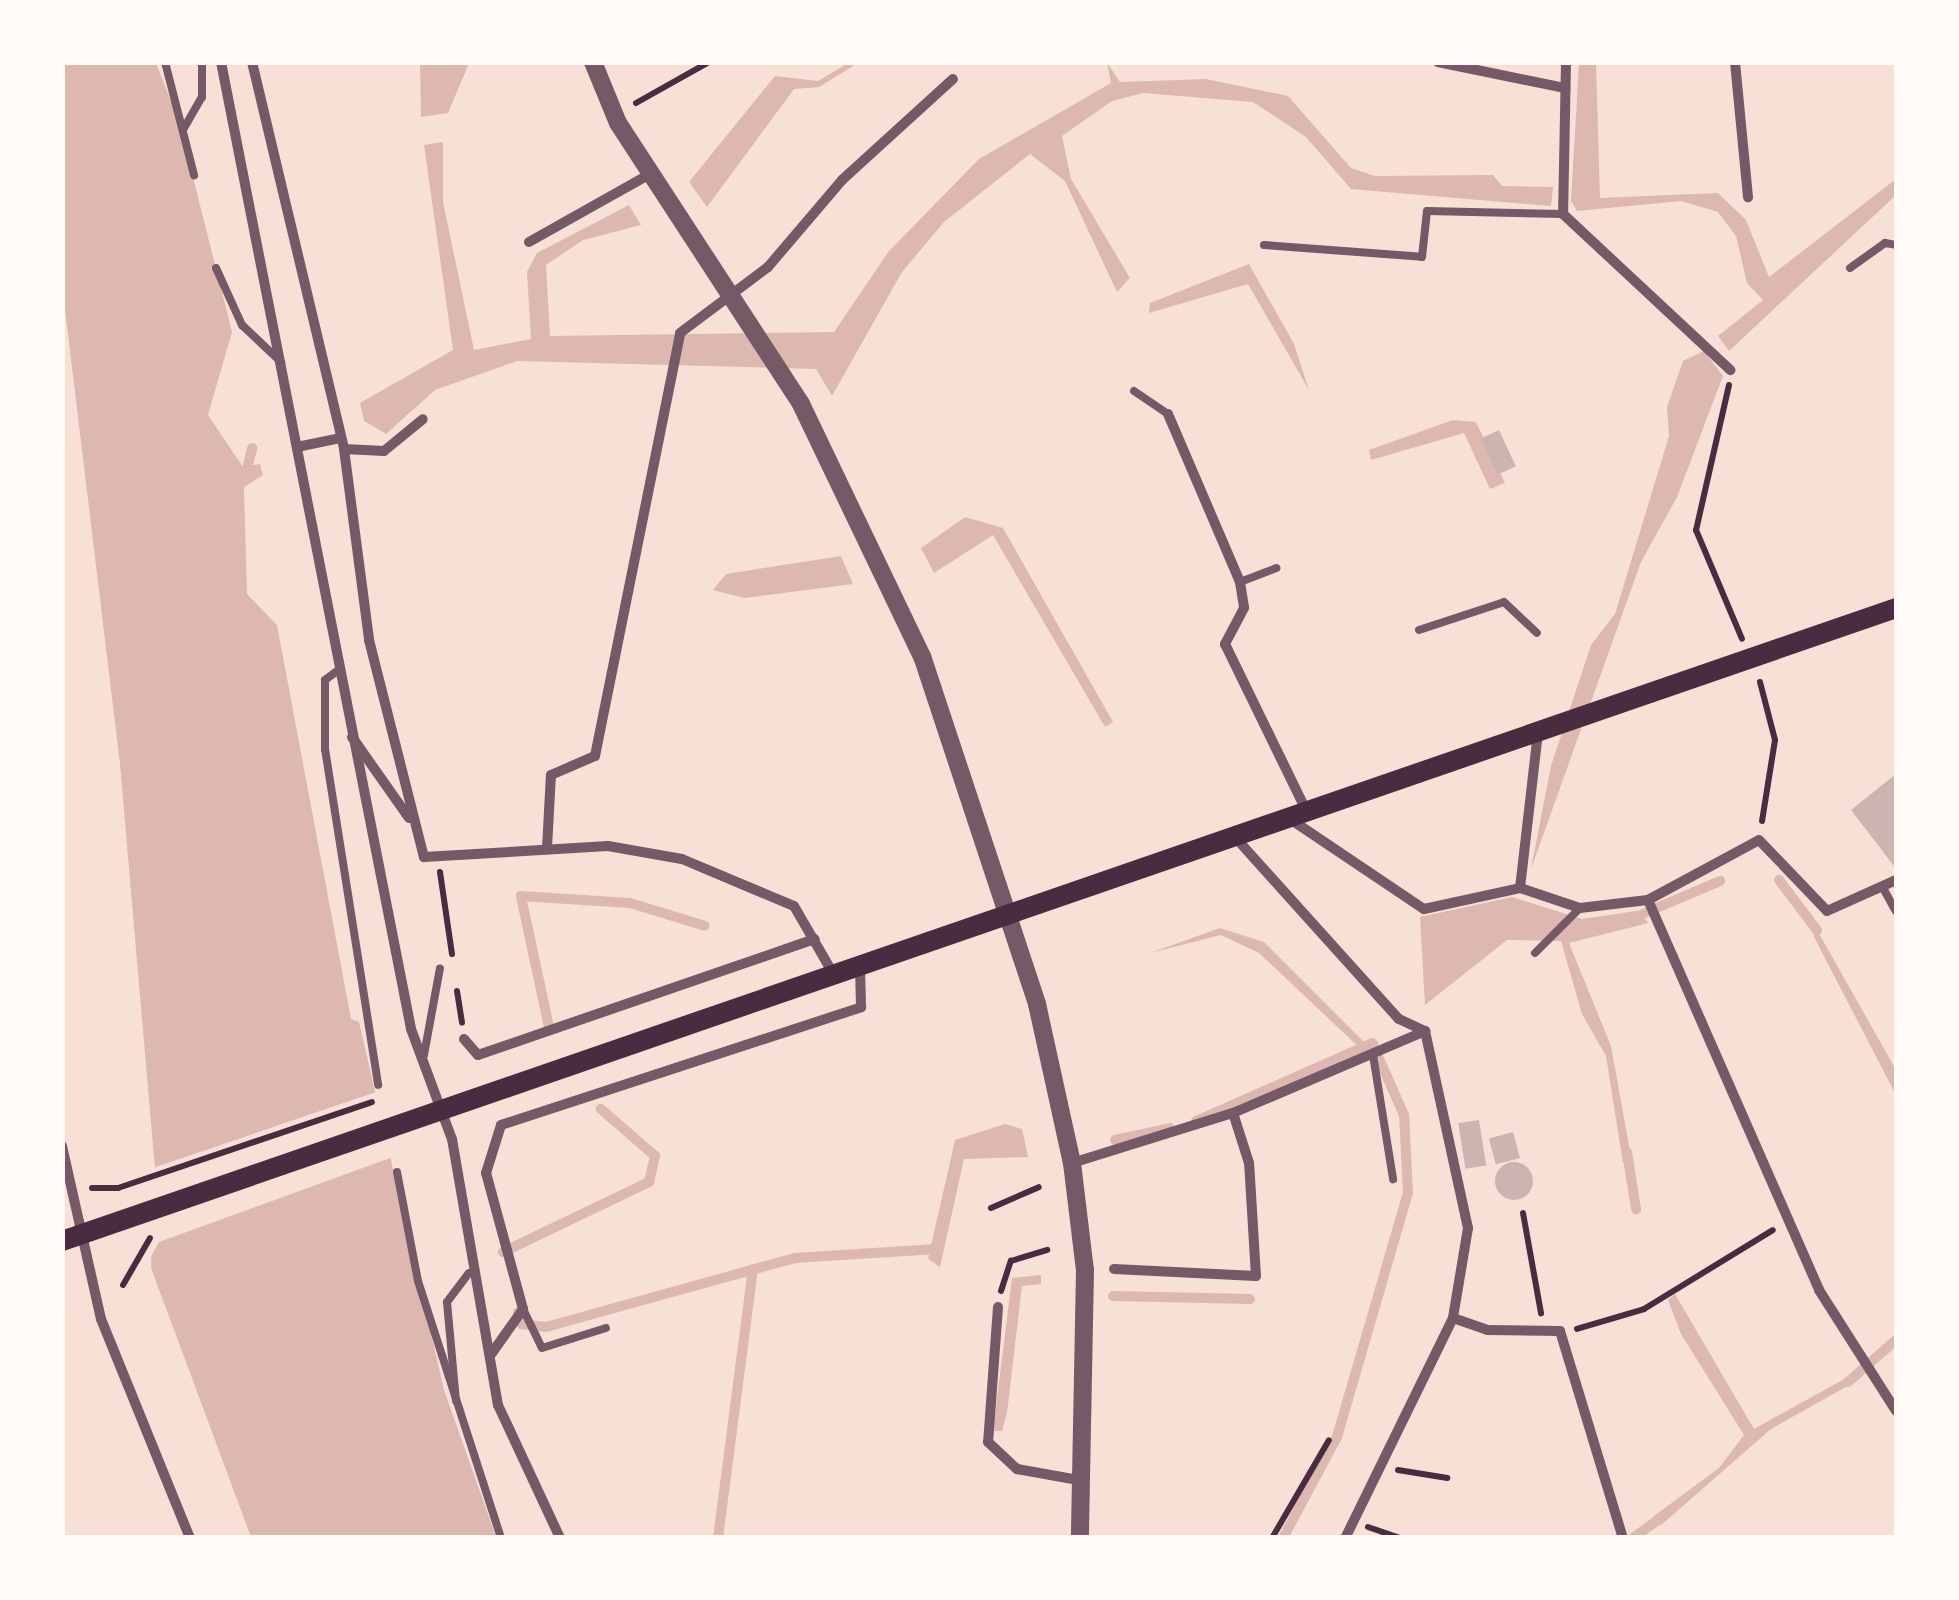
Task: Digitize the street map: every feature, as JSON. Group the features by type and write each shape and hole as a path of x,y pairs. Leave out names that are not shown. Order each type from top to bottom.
{"main road":[{"path":"62,1241 1896,608"}],"street":[{"path":"221,62 284,365 348,731 424,1056 432,1111 469,1273 492,1353 498,1405 560,1538"},
{"path":"252,62 343,443 341,477 368,640 424,857 608,846 682,858 794,906 835,976"},
{"path":"593,62 613,112 845,485 922,656 1007,914 1072,1163 1085,1270 1085,1482 1080,1538"},
{"path":"1438,62 1565,88"},
{"path":"1566,62 1563,214 1667,320 1708,342 1730,370"},
{"path":"1735,62 1748,197"},
{"path":"546,848 550,776 595,756 680,334 778,257 842,180 953,79"},
{"path":"529,242 650,174"},
{"path":"1168,414 1240,582 1244,608 1225,644 1298,816 1424,909 1520,888 1580,908 1648,900 1760,840 1827,911 1896,880"},
{"path":"297,447 343,443 384,451 423,419"},
{"path":"348,731 412,822"},
{"path":"1520,888 1538,733"},
{"path":"1234,836 1399,1018 1425,1031"},
{"path":"1648,900 1787,1222 1861,1364 1896,1411"},
{"path":"464,1039 478,1055 815,939"},
{"path":"492,1353 523,1309 486,1173 501,1125 861,1007 860,967"},
{"path":"1072,1163 1233,1113 1425,1031"},
{"path":"1345,1538 1454,1318 1468,1228 1425,1031"},
{"path":"1114,1269 1256,1276 1249,1163 1233,1113"},
{"path":"62,1146 101,1319 190,1538"},
{"path":"998,1307 988,1442 1018,1468 1085,1482"},
{"path":"1454,1318 1488,1330 1560,1331 1623,1538"}],"lane":[{"path":"166,62 194,176"},
{"path":"184,129 202,97 202,62"},
{"path":"1264,245 1422,257 1427,210 1563,214"},
{"path":"1850,268 1885,243 1896,246"},
{"path":"216,268 242,325 284,365"},
{"path":"1134,391 1168,414"},
{"path":"1240,582 1276,568"},
{"path":"1419,630 1504,602 1537,633"},
{"path":"337,671 325,680 325,749 378,1085"},
{"path":"1883,888 1896,911"},
{"path":"1535,952 1580,908"},
{"path":"424,1056 440,968"},
{"path":"1378,1053 1393,1179"},
{"path":"398,1172 458,1420 501,1538"},
{"path":"458,1420 447,1302 469,1273"},
{"path":"523,1309 542,1348 606,1328"},
{"path":"550,1538 552,1520"}],"path":[{"path":"613,112 709,62"},
{"path":"1730,370 1696,530 1749,659"},
{"path":"1760,680 1775,740 1760,840"},
{"path":"438,856 454,966"},
{"path":"456,984 464,1039"},
{"path":"92,1188 118,1188 390,1096"},
{"path":"991,1208 1039,1187"},
{"path":"1523,1213 1544,1329"},
{"path":"1560,1331 1644,1308 1661,1291 1787,1222"},
{"path":"998,1307 1011,1261 1046,1250"},
{"path":"1272,1538 1329,1440"},
{"path":"1382,1464 1447,1478"},
{"path":"1355,1522 1400,1538"}],"shaded area":[{"path":"850,62 858,63 819,87 794,89 707,207 689,182 775,76 818,81"},
{"path":"62,63 156,63 179,122 232,332 208,415 243,467 260,464 263,475 244,487 247,594 277,625 351,1019 359,1022 444,1390 496,1537 251,1537 151,1268 155,1169 120,764 63,293"},
{"path":"420,63 469,63 448,113 421,117"},
{"path":"1107,63 1120,82 1206,79 1288,96 1351,168 1375,176 1493,175 1502,186 1553,187 1551,206 1351,189 1306,137 1253,102 1143,93 1112,101 1062,136 1071,179 1130,278 1117,292 1065,181 1030,154 944,222 902,272 832,396 816,369 517,361 435,390 386,434 364,421 360,403 453,350 424,145 443,142 443,202 474,350 531,339 527,272 537,253 629,205 641,225 583,240 546,265 550,336 834,332 889,251 979,159 1111,83"},
{"path":"1579,63 1596,63 1600,198 1718,193 1746,220 1769,277 1896,179 1896,195 1729,351 1718,336 1763,300 1747,283 1736,236 1718,212 1681,201 1577,211 1571,201"},
{"path":"1249,264 1294,344 1309,390 1248,284 1149,313 1150,303"},
{"path":"1704,351 1723,376 1677,497 1641,562 1531,869 1551,766 1591,645 1615,614 1669,436 1667,407 1683,361"},
{"path":"1453,420 1476,422 1505,483 1490,489 1464,433 1371,460 1369,450"},
{"path":"965,517 1003,528 1113,722 1105,727 993,535 934,573 921,548"},
{"path":"841,556 853,584 744,598 713,590 726,574"},
{"path":"1512,897 1582,919 1636,911 1649,923 1569,943 1611,1046 1632,1162 1623,1163 1606,1056 1582,1014 1561,941 1507,940 1425,1005 1420,917"},
{"path":"1812,921 1896,1070 1896,1095 1814,937"},
{"path":"1220,928 1264,942 1363,1041 1379,1042 1363,1051 1259,953 1221,935 1150,953"},
{"path":"1005,1124 1022,1129 1028,1157 964,1159 940,1267 928,1259 955,1140"},
{"path":"1041,1275 1041,1284 1022,1286 1007,1413 1002,1431 993,1431 1012,1278"},
{"path":"1675,1294 1754,1429 1855,1373 1860,1379 1771,1429 1661,1525 1654,1516 1719,1468 1744,1435 1681,1334 1668,1300"}],"pier":[{"path":"379,1091 393,1157 159,1242 146,1265 150,1169"}],"building":[{"path":"1499,430 1516,466 1498,475 1481,438"},
{"path":"1896,774 1896,864 1894,866 1851,810"},
{"path":"1479,1120 1486,1165 1465,1169 1458,1123"},
{"path":"1513,1132 1520,1158 1496,1165 1489,1138"},
{"path":"1514,1162 1527,1168 1533,1181 1527,1194 1514,1200 1501,1194 1495,1181 1501,1168"}],"waterway":[{"path":"245,477 252,448"},
{"path":"1779,880 1817,930"},
{"path":"1631,919 1720,881"},
{"path":"549,1027 521,896 630,903 705,926"},
{"path":"1196,1121 1373,1043"},
{"path":"1283,1538 1337,1437 1408,1193 1404,1115 1373,1045"},
{"path":"503,1252 649,1182 655,1156 601,1109"},
{"path":"1115,1140 1170,1128"},
{"path":"1627,1152 1636,1209"},
{"path":"518,1312 522,1324 546,1327 794,1258 937,1249"},
{"path":"718,1538 753,1269"},
{"path":"1113,1296 1250,1299"},
{"path":"1848,1382 1896,1340"},
{"path":"1633,1538 1666,1514"}]}
